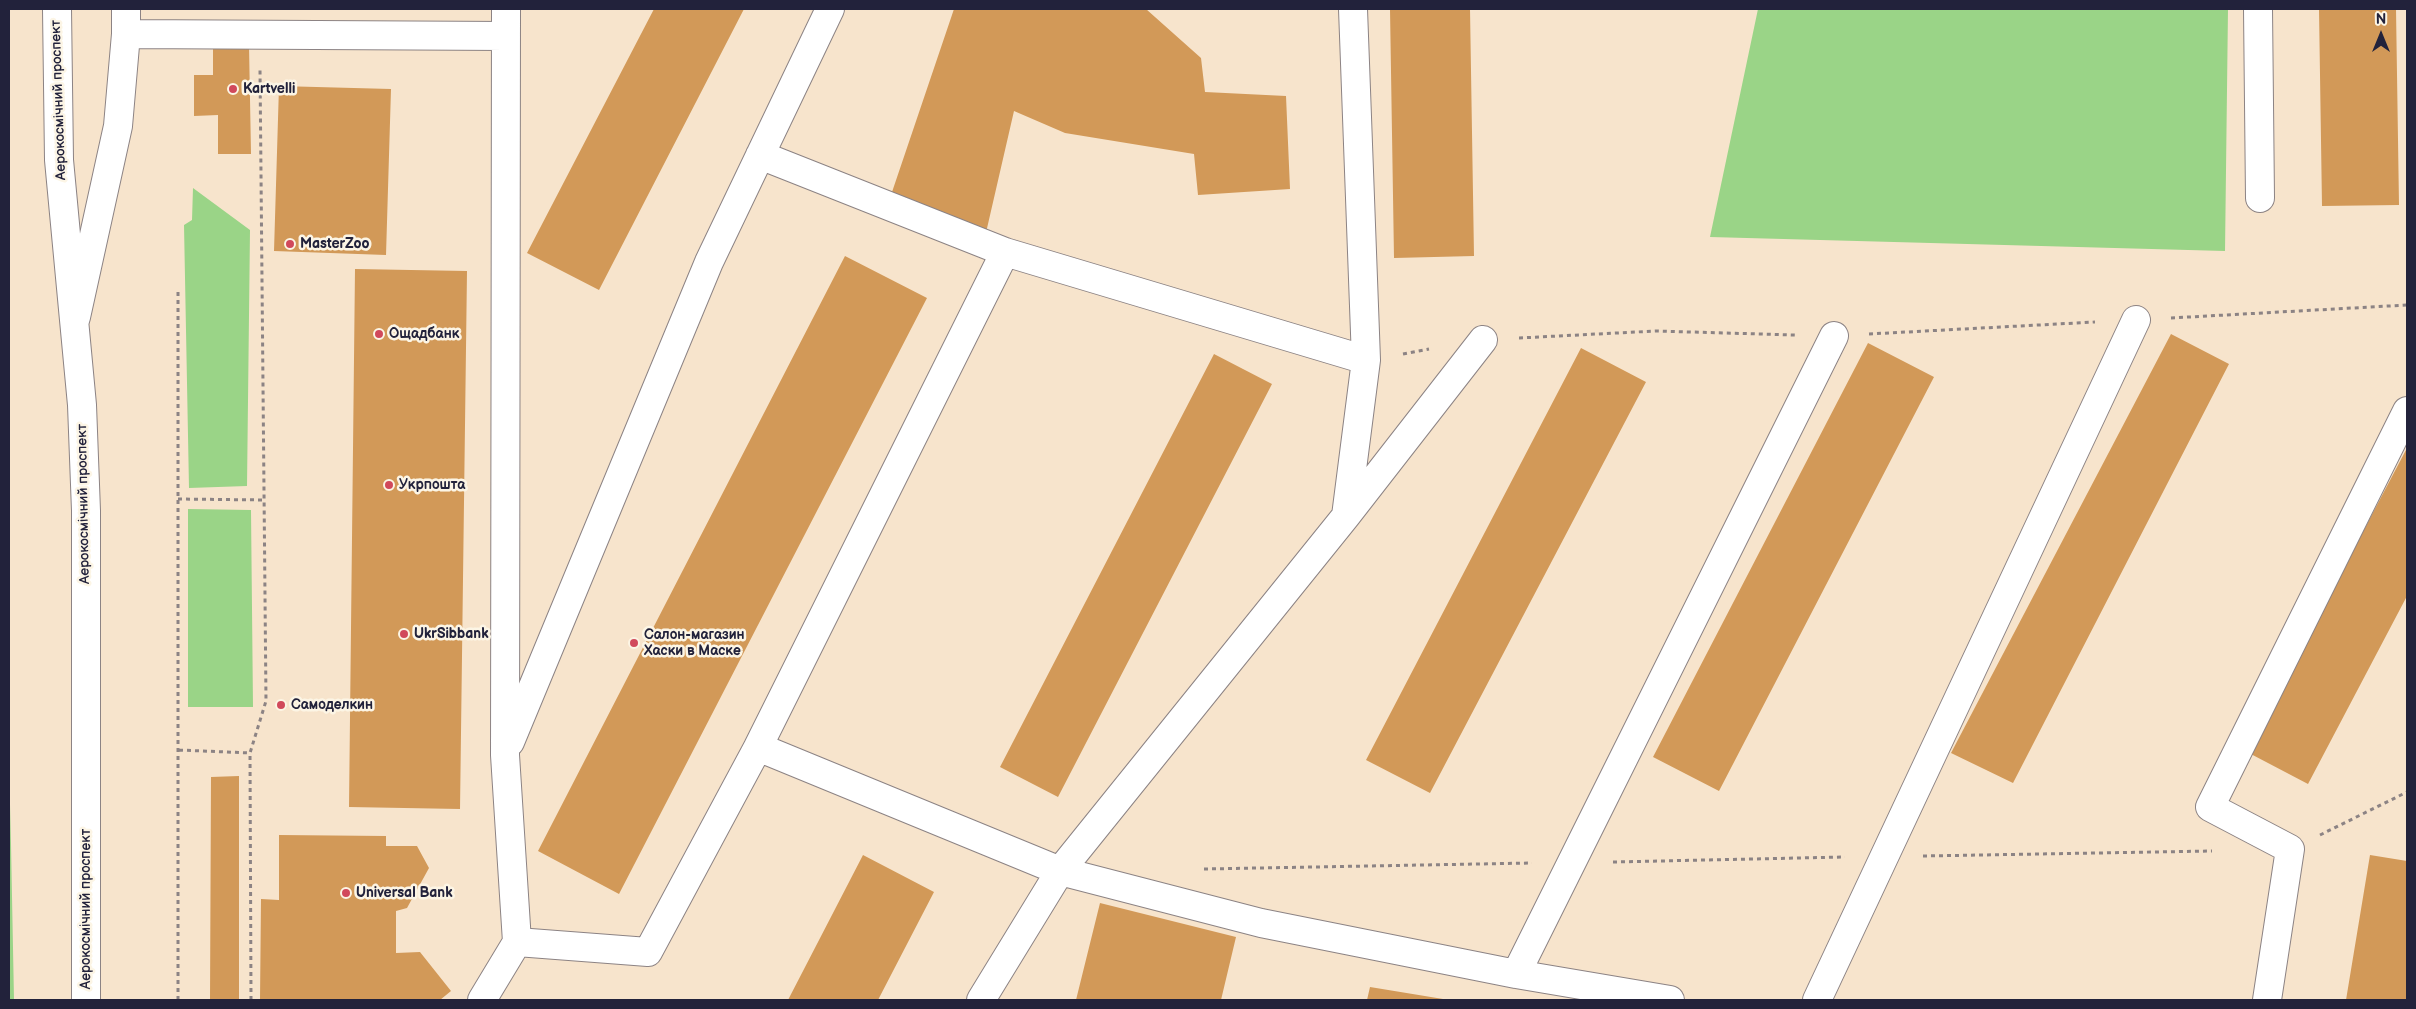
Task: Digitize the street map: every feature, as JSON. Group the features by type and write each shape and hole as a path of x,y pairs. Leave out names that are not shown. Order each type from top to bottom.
{"main road":[{"name":"Аерокосмічний проспект","path":"57,9 58,160 82,405 86,511 86,1000"},
{"path":"482,1000 517,942 505,755 506,9"},
{"path":"505,755 708,262 830,9"},
{"path":"1346,516 1366,360 1353,9"},
{"path":"2258,9 2260,198"},
{"path":"75,322 118,126 126,21 259,34 506,36"},
{"path":"760,155 1005,252 1366,360"},
{"path":"517,942 648,952 758,746 1005,252"},
{"path":"1817,1000 2136,320"},
{"path":"1516,974 1834,336"},
{"path":"981,1000 1060,871 1346,516 1483,340"},
{"path":"2267,1000 2290,849 2210,807 2407,411"},
{"path":"758,746 1060,871 1261,923 1516,974 1670,1000"}],"path":[{"path":"251,1000 250,753 266,701 266,500 259,34"},
{"path":"178,290 178,1000"},
{"path":"1366,360 1483,340 1656,331 1834,336 2407,305"},
{"path":"178,499 266,500"},
{"path":"179,750 250,753"},
{"path":"2290,849 2407,792"},
{"path":"1198,869 2221,850"}],"green space":[{"path":"1758,9 2228,9 2225,251 1710,237"},
{"path":"193,188 250,230 247,486 189,488 184,225 192,220"},
{"path":"188,509 251,510 253,707 188,707"},
{"path":"9,765 11,844 14,1000 9,1000"}],"building":[{"path":"654,9 744,9 599,290 527,253"},
{"path":"954,9 1146,9 1201,58 1205,92 1286,96 1290,189 1198,195 1194,154 1065,133 1014,111 985,237 891,195"},
{"path":"1390,9 1470,9 1474,256 1394,258"},
{"path":"2319,9 2396,9 2399,205 2322,206"},
{"path":"249,45 251,154 218,154 218,115 194,116 194,75 213,75 213,46"},
{"path":"279,86 391,89 386,255 274,251"},
{"path":"845,256 927,298 619,894 538,851"},
{"path":"355,269 467,271 460,809 349,807"},
{"path":"2171,334 2229,364 2013,783 1951,753"},
{"path":"1868,343 1934,377 1719,791 1653,757"},
{"path":"1581,348 1646,382 1430,793 1366,760"},
{"path":"1214,354 1272,384 1058,797 1000,767"},
{"path":"2407,448 2407,596 2308,784 2247,752"},
{"path":"239,776 239,1000 210,1000 211,777"},
{"path":"279,835 386,836 386,846 417,846 429,868 407,908 396,911 396,953 420,952 451,991 440,1000 260,1000 261,899 279,900"},
{"path":"863,855 934,892 878,1000 788,1000"},
{"path":"2370,855 2407,861 2407,1000 2346,1000"},
{"path":"1100,903 1236,937 1221,1000 1076,1000"},
{"path":"1370,987 1443,999 1443,1000 1367,1000"}],"place":[{"name":"Kartvelli","path":"233,89"},
{"name":"MasterZoo","path":"290,244"},
{"name":"Ощадбанк","path":"379,334"},
{"name":"Укрпошта","path":"389,485"},
{"name":"UkrSibbank","path":"404,634"},
{"name":"Салон-магазин Хаски в Маске","path":"634,643"},
{"name":"Самоделкин","path":"281,705"},
{"name":"Universal Bank","path":"346,893"}]}
